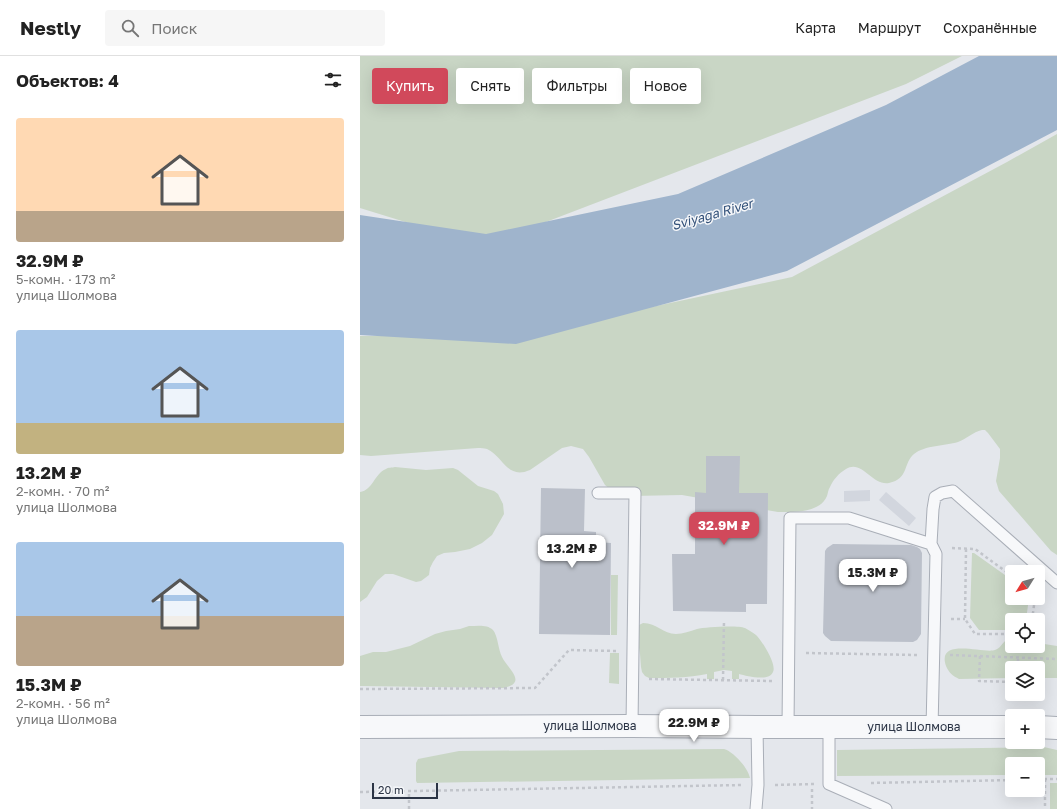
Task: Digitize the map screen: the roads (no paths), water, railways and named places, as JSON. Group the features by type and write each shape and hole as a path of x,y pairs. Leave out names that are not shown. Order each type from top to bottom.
{"street":[{"name":"улица Шолмова","path":"360,727 1005,727"},
{"path":"1045,728 1057,728"}],"lane":[{"path":"932,728 936,554 932,544 933,508 935,497 942,493 953,491 1057,583"},
{"path":"598,493 635,493 632,726"},
{"path":"788,727 790,518 849,518 932,544"},
{"path":"756,809 758,785 757,727"},
{"path":"829,727 829,784 886,809"}],"water":[{"name":"Sviyaga River","path":"979,56 1057,56 1057,130 787,271 516,344 360,335 360,215 486,234 678,194 886,105"}]}
